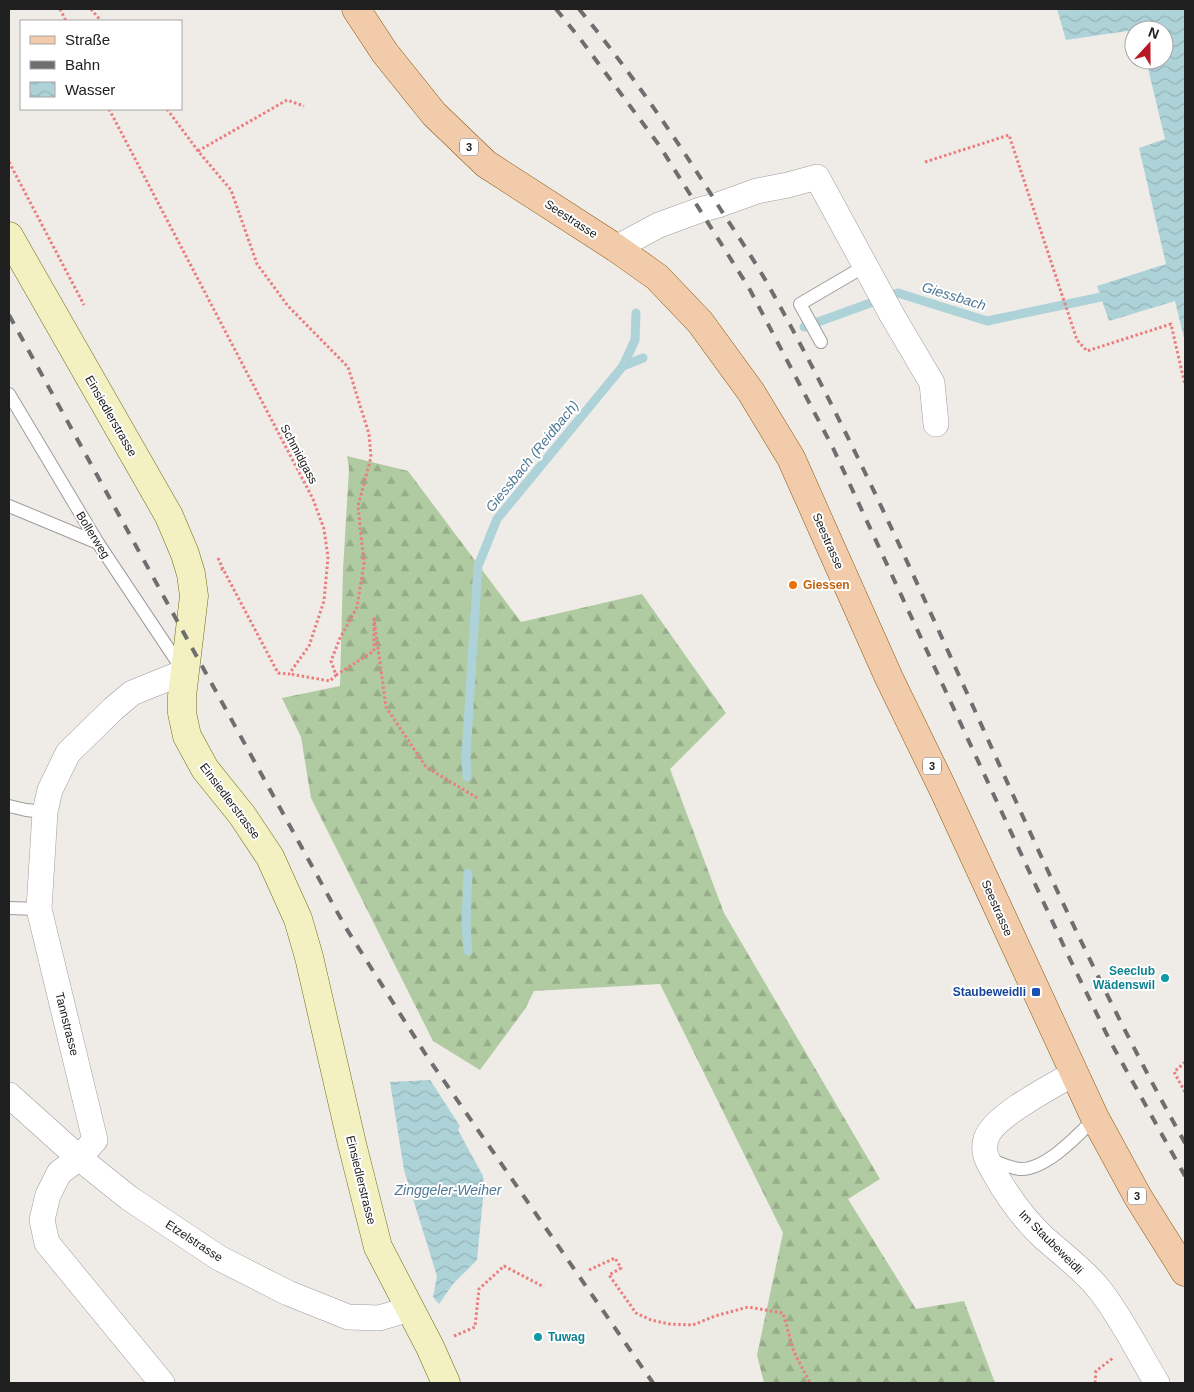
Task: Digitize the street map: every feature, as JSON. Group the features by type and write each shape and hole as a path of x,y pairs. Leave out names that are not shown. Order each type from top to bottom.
{"main road":[{"name":"Seestrasse","path":"356,9 385,53 434,114 486,164 658,277 700,322 751,392 791,458 889,678 944,788 1094,1118 1138,1197 1185,1272"},
{"name":"Einsiedlerstrasse","path":"9,236 169,516 185,554 191,574 194,596 184,672 182,713 187,736 205,769 242,815 270,857 298,919 309,957 378,1247 430,1347 446,1383"}],"street":[{"path":"616,248 659,225 700,210 757,191 817,177 892,315 932,383 936,424"},
{"name":"Tannstrasse","path":"162,1383 46,1243 42,1220 48,1194 59,1173 78,1158 95,1140 38,909 45,812 50,790 68,753 132,693 184,672"},
{"path":"985,1157 986,1136 999,1121 1027,1101 1073,1074"},
{"name":"Etzelstrasse","path":"9,1095 78,1158 129,1198 219,1258 288,1293 348,1317 379,1318 410,1309"},
{"name":"Im Staubeweidli","path":"985,1157 1018,1208 1042,1236 1098,1288 1119,1318 1157,1383"}],"lane":[{"path":"821,342 800,304 869,273"},
{"name":"Bollerweg","path":"9,394 98,543 184,672"},
{"path":"9,506 98,543"},
{"path":"9,806 45,812"},
{"path":"9,908 38,909"},
{"path":"985,1157 997,1163 1022,1169 1043,1162 1070,1143 1094,1118"}],"path":[{"path":"91,9 100,20"},
{"path":"198,151 286,100 304,106"},
{"name":"Schmidgass","path":"110,110 313,499 324,529 328,557 324,602 308,646 290,674"},
{"path":"168,110 198,151 231,190 256,264 288,306 348,367 369,434 371,457 358,506 364,564 357,608 340,638 331,662 336,675"},
{"path":"925,162 1009,135 1077,340 1086,351 1171,324 1185,385"},
{"path":"9,162 85,306"},
{"path":"191,574 223,568 278,673 330,681 336,675 374,651 374,619 386,706 426,767 479,799"},
{"path":"1185,1062 1174,1072 1185,1092"},
{"path":"589,1270 615,1258 621,1268 609,1275 636,1313 651,1320 669,1324 693,1325 715,1316 748,1308 784,1313 794,1352 810,1383"},
{"path":"430,1347 475,1327 479,1289 504,1266 544,1287"},
{"path":"1095,1383 1096,1371 1106,1363"}],"green space":[{"path":"347,456 408,471 521,622 642,594 726,713 670,769 724,913 880,1179 848,1199 916,1309 964,1301 995,1383 764,1383 757,1355 783,1233 660,984 534,991 525,1009 480,1070 433,1041 311,798 301,737 282,698 340,686 343,570 349,469"}],"water":[{"path":"1057,9 1185,9 1185,342 1175,301 1109,321 1097,286 1166,264 1139,148 1165,139 1148,70 1174,70 1174,20 1124,20 1124,31 1066,40"},
{"name":"Zinggeler-Weiher","path":"430,1080 460,1126 458,1130 483,1176 484,1188 477,1260 453,1284 439,1304 433,1297 437,1276 404,1170 390,1082"}],"waterway":[{"name":"Giessbach","path":"804,327 898,293 987,321 1101,297"},
{"name":"Giessbach (Reidbach)","path":"467,777 466,755 478,566 497,519 623,366 635,340 636,313"},
{"path":"623,366 643,358"},
{"name":"Giessbach (Reidbach)","path":"468,873 466,925 468,951"}],"railway":[{"path":"556,9 659,145 749,288 833,448 1067,953 1110,1041 1185,1176"},
{"path":"579,9 653,107 766,281 822,387 875,494 1076,930 1129,1037 1185,1143"},
{"path":"9,315 346,928 426,1055 653,1383"}],"place":[{"name":"Giessen","path":"793,585"},
{"name":"Seeclub Wädenswil","path":"1165,978"},
{"name":"Staubeweidli","path":"1036,992"},
{"name":"Tuwag","path":"538,1337"}]}
